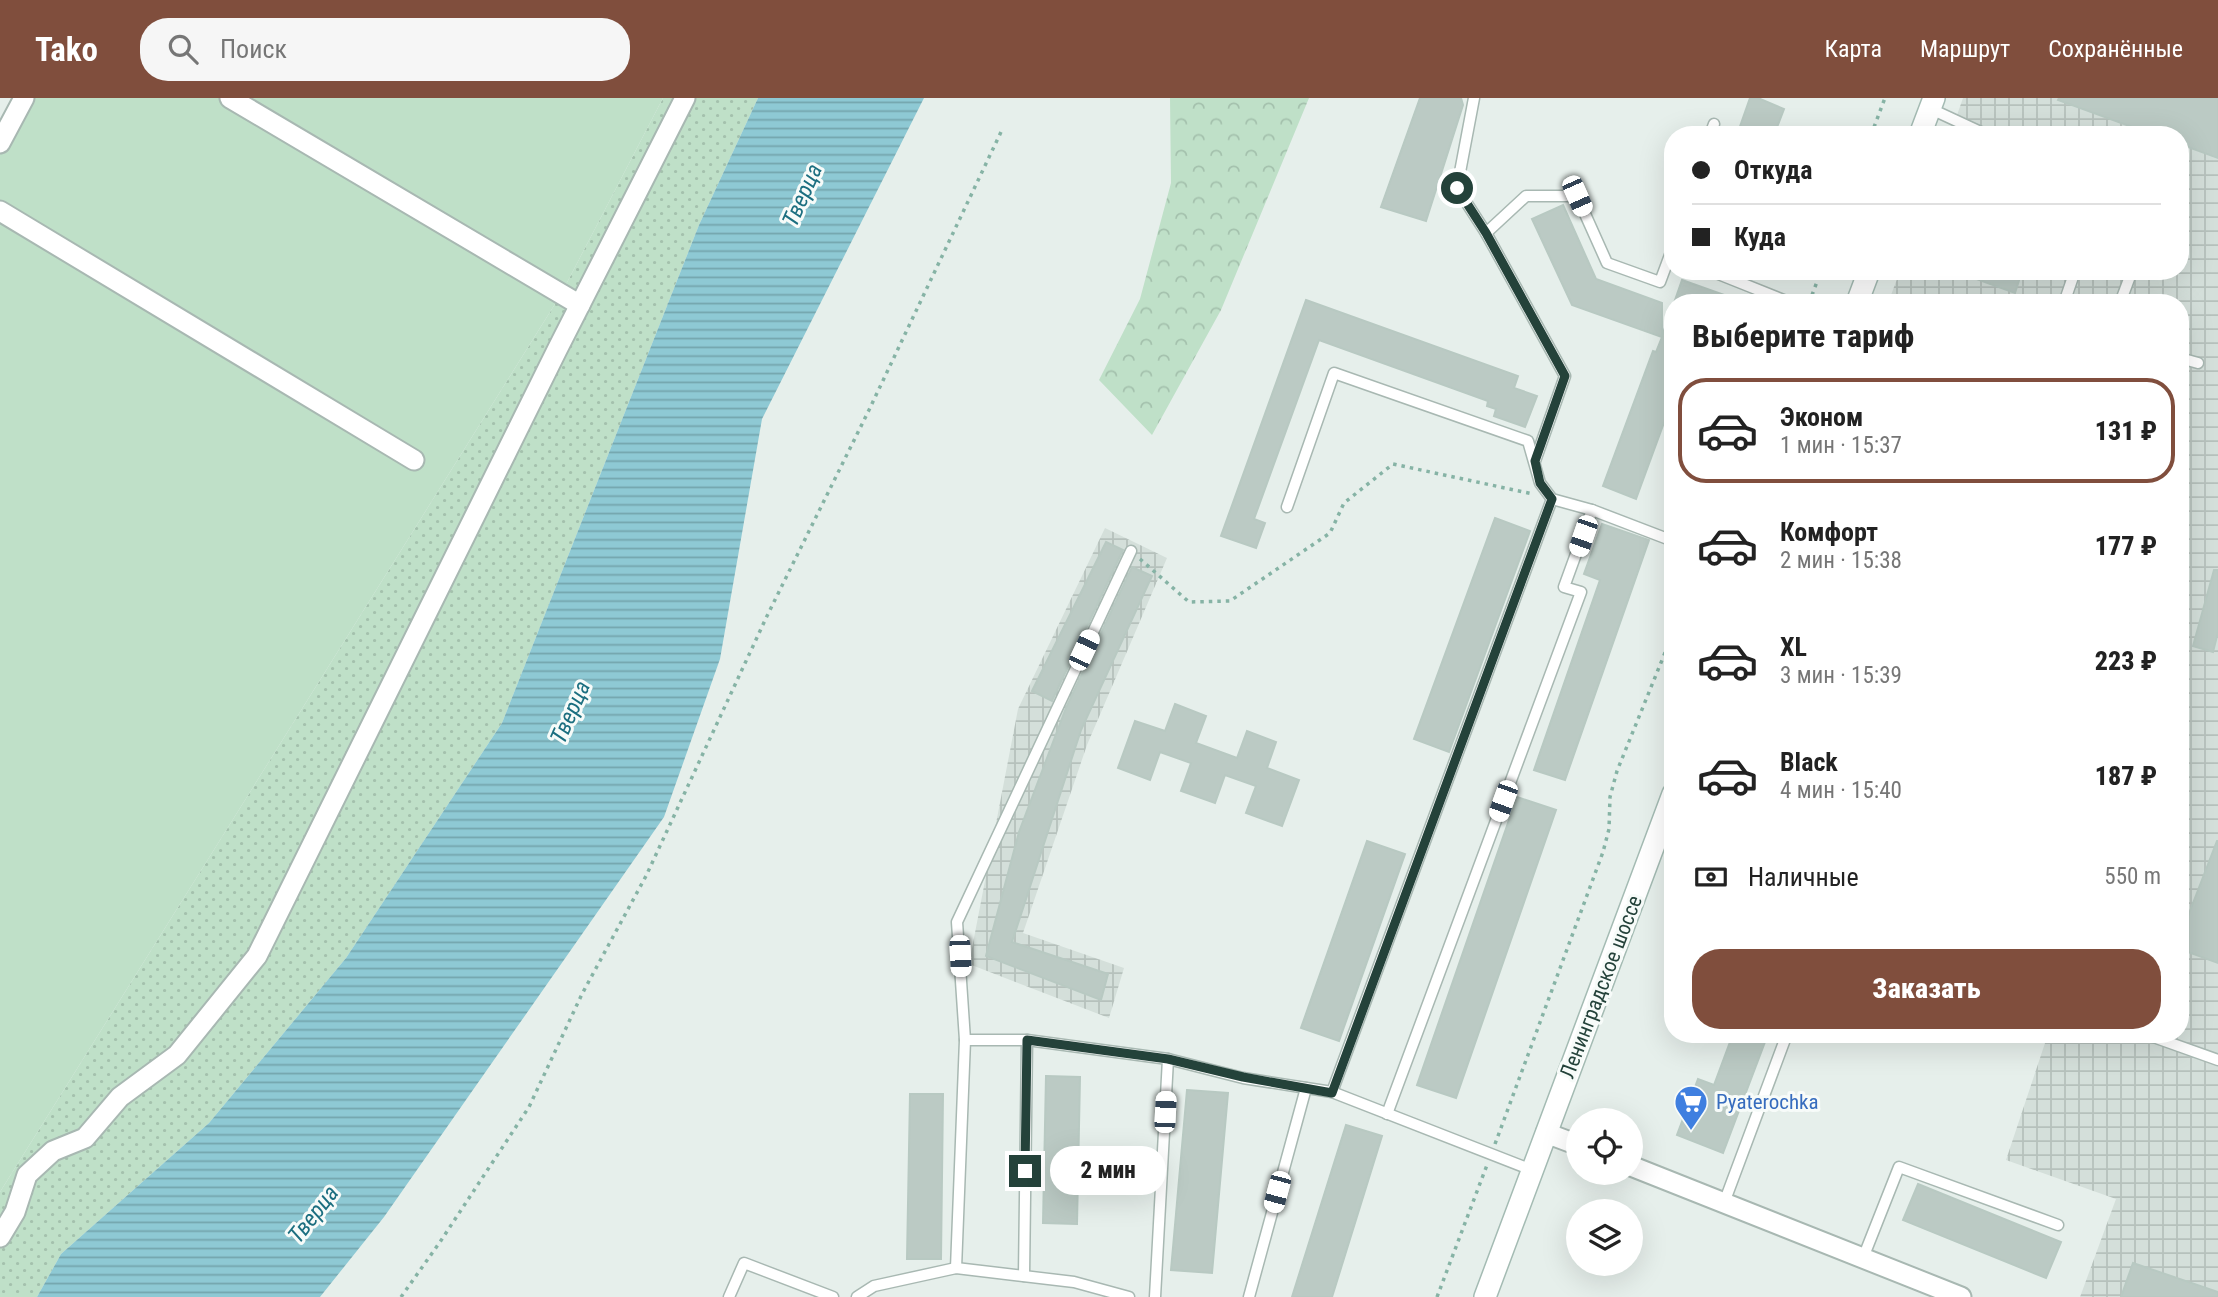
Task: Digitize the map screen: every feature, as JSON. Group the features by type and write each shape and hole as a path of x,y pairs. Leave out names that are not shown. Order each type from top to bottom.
{"main road":[{"path":"1923,126 1932,103"},
{"name":"Ленинградское шоссе","path":"1485,1297 1664,818"}],"street":[{"path":"0,143 24,98"},
{"path":"230,98 580,305"},
{"path":"0,1237 15,1212 26,1175 53,1152 85,1138 120,1097 177,1055 257,956 685,98"},
{"path":"0,211 414,460"},
{"path":"1546,1133 1566,1140"},
{"path":"1643,1171 1961,1297"}],"lane":[{"path":"1474,98 1457,188 1486,233 1565,376 1535,461"},
{"path":"1932,103 1972,126"},
{"path":"1486,233 1526,196 1577,196 1607,263 1660,282 1664,272"},
{"path":"1734,280 1768,294"},
{"path":"2189,360 2199,363"},
{"path":"1287,507 1334,373 1528,441 1540,483 1552,499 1592,510 1664,538"},
{"path":"1332,1093 1552,499"},
{"path":"1387,1114 1581,593 1564,587 1592,510"},
{"path":"956,1268 965,1040 957,922 1131,551"},
{"path":"965,1040 1027,1040 1168,1059 1243,1077 1332,1093 1532,1170"},
{"path":"1024,1276 1027,1040"},
{"path":"1724,1203 1784,1043"},
{"path":"2170,1043 2218,1060"},
{"path":"1155,1297 1168,1059"},
{"path":"1249,1297 1306,1088"},
{"path":"1863,1258 1899,1167 2058,1225"},
{"path":"729,1297 744,1264 833,1297"},
{"path":"857,1297 874,1286 956,1268 1074,1282 1129,1297"}],"path":[{"path":"1874,126 1885,98"},
{"path":"401,1297 529,1107 582,994 646,876 767,616 1002,132"},
{"path":"1131,551 1189,602 1230,601 1330,533 1344,503 1393,464 1552,499"},
{"path":"1437,1297 1603,852 1609,829 1610,797 1617,771 1664,655"}],"shaded area":[{"path":"1963,98 2218,98 2218,1297 2080,1297 2116,1199 2006,1160 2045,1043 2189,1043 2189,294 1891,294 1897,280 2189,280 2189,126 1953,126"},
{"path":"1105,528 1167,558 1087,745 1023,933 1124,968 1109,1018 969,964 1018,709"}],"green space":[{"path":"28,98 663,98 560,296 0,1192 0,146"},
{"path":"663,98 758,98 699,225 502,723 346,958 209,1123 61,1254 37,1297 0,1297 0,1192 560,296"},
{"path":"1170,98 1309,98 1221,310 1152,435 1099,380 1140,299 1171,183"}],"water":[{"name":"Тверца","path":"758,98 924,98 762,419 720,659 664,817 384,1217 320,1297 37,1297 61,1254 209,1123 346,958 502,723 699,225"}],"building":[{"path":"1420,98 1461,98 1463,105 1426,221 1381,207"},
{"path":"1750,98 1758,98 1784,109 1777,126 1740,126"},
{"path":"2218,98 2218,158 2189,147 2189,126 2129,126 2058,100"},
{"path":"1563,205 1596,279 1662,303 1664,423 1636,499 1603,486 1653,351 1656,352 1662,337 1572,305 1532,219"},
{"path":"1682,280 1721,294 1677,294"},
{"path":"1979,280 2019,280 2015,293"},
{"path":"1306,300 1518,376 1514,388 1537,396 1525,427 1494,416 1496,409 1487,406 1488,401 1319,340 1254,519 1265,523 1256,548 1221,536"},
{"path":"1495,518 1530,531 1449,752 1414,739"},
{"path":"1602,524 1649,540 1565,780 1534,770 1600,580 1584,574"},
{"path":"1106,542 1123,550 1052,701 1032,691"},
{"path":"1132,567 1152,576 1081,730 1012,942 1108,974 1101,1000 986,956 1019,832 1066,708"},
{"path":"2214,570 2218,570 2218,632 2213,652 2193,646"},
{"path":"1175,704 1206,716 1196,743 1237,758 1247,731 1276,742 1267,768 1299,780 1282,826 1246,813 1256,786 1225,775 1215,803 1181,791 1191,763 1160,752 1150,780 1118,768 1135,721 1165,731"},
{"path":"1517,797 1556,810 1456,1098 1417,1085"},
{"path":"1367,841 1405,854 1339,1041 1301,1028"},
{"path":"2218,841 2218,963 2189,952 2189,914"},
{"path":"1730,1043 1765,1043 1723,1153 1677,1135 1698,1079 1714,1085"},
{"path":"1046,1076 1080,1077 1077,1224 1043,1223"},
{"path":"1187,1090 1228,1093 1212,1273 1171,1270"},
{"path":"910,1094 943,1094 941,1259 907,1259"},
{"path":"1346,1125 1382,1136 1332,1297 1292,1297"},
{"path":"1918,1184 2061,1242 2046,1278 1903,1220"},
{"path":"2133,1263 2218,1292 2218,1297 2121,1297"}],"place":[{"name":"Pyaterochka","path":"1691,1132"}],"route":[{"path":"1025,1171 1027,1040 1168,1059 1243,1077 1332,1093 1552,499 1540,483 1535,461 1565,376 1486,233 1457,188"}]}
